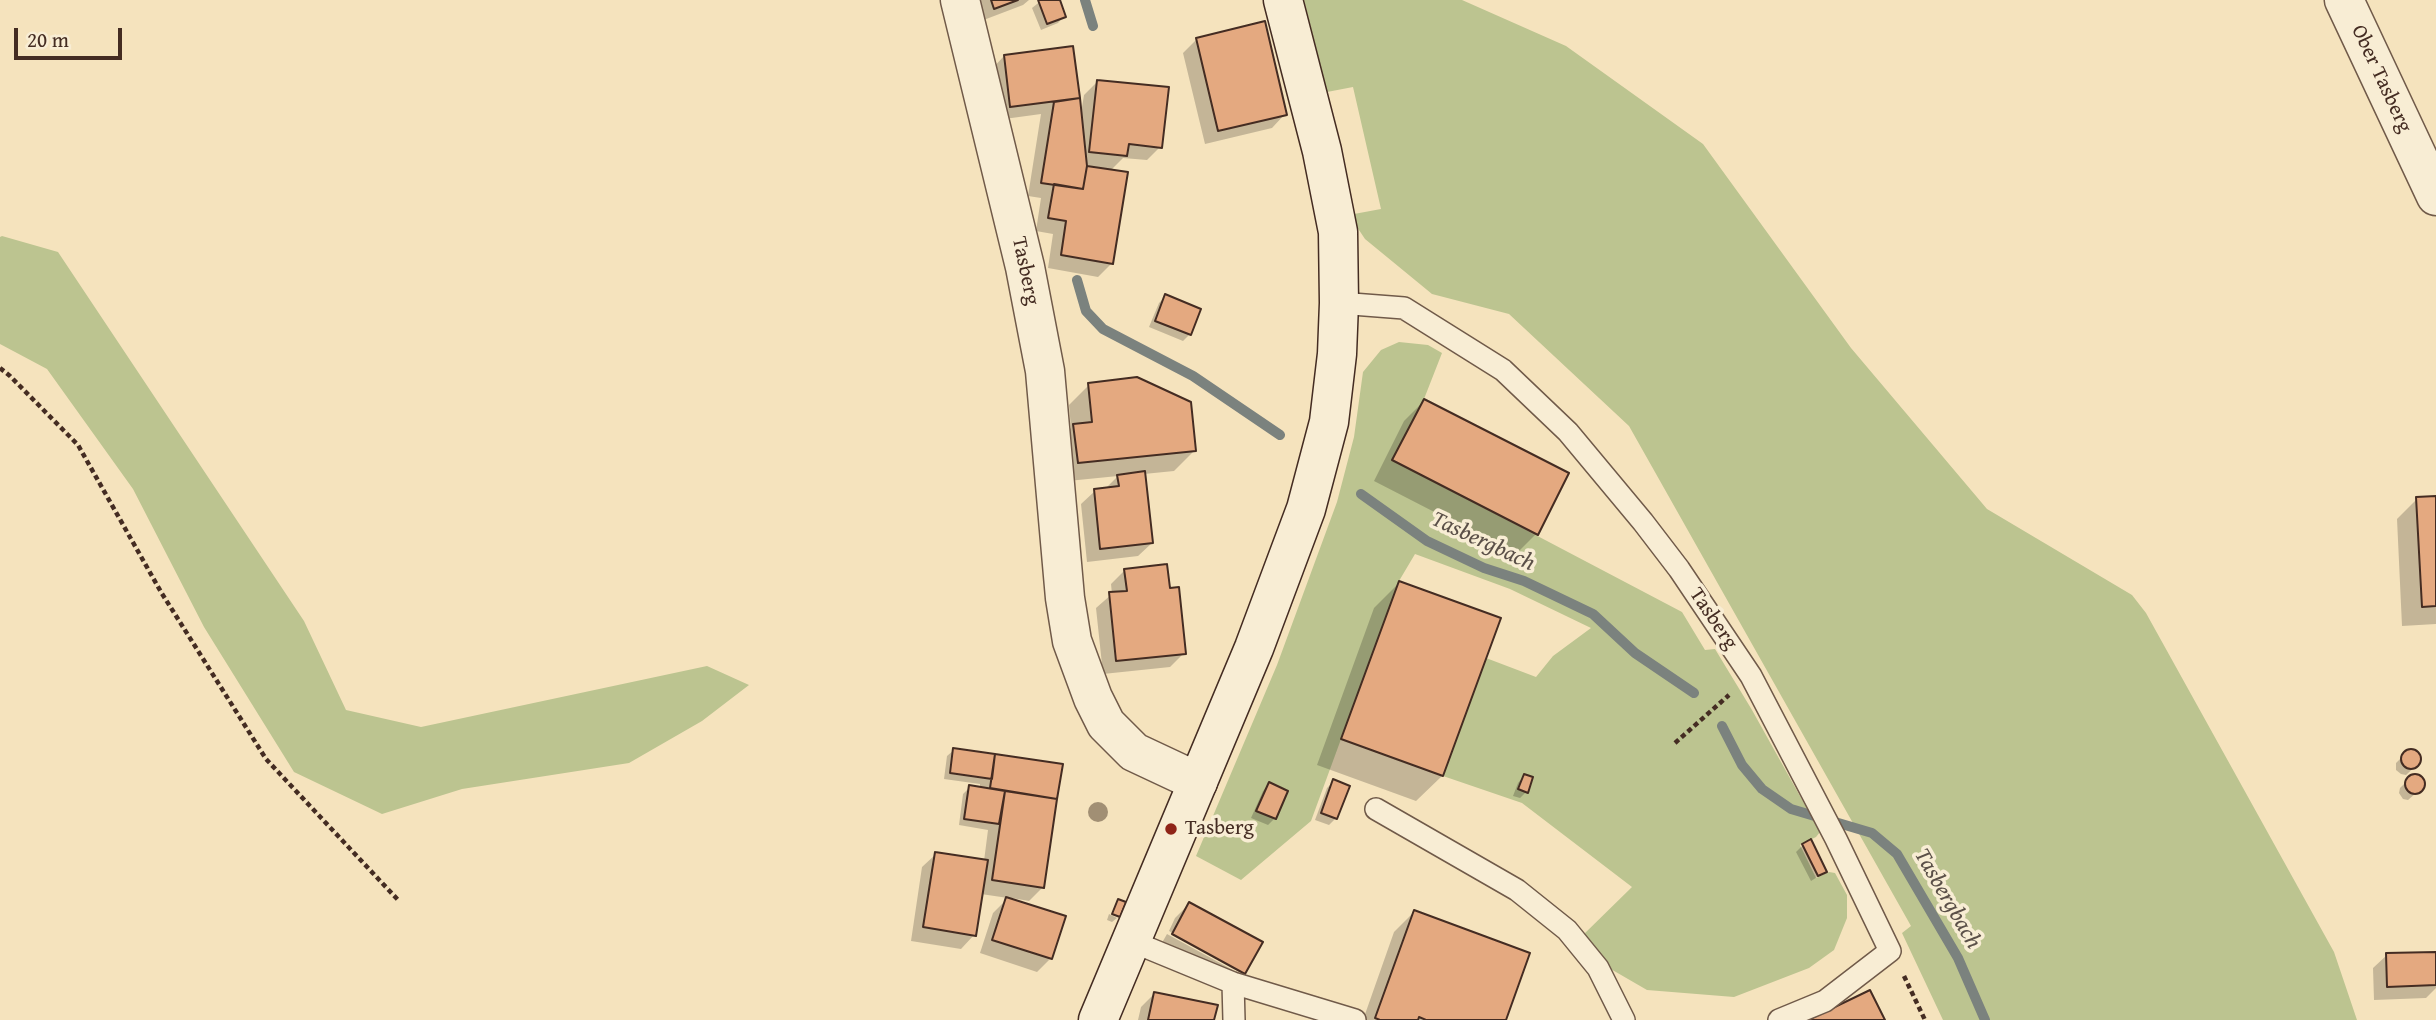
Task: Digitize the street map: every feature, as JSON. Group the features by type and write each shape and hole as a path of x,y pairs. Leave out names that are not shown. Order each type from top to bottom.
{"main road":[{"name":"Tasberg","path":"960,0 1025,267 1045,371 1065,598 1072,641 1093,698 1106,724 1134,752 1198,782"},
{"path":"1098,1020 1254,648 1306,509 1329,422 1338,354 1338,232 1322,151 1283,0"},
{"name":"Ober Tasberg","path":"2344,0 2436,196"}],"lane":[{"name":"Tasberg","path":"1339,303 1404,308 1503,370 1568,432 1679,569 1751,676 1836,839 1890,951"},
{"path":"1376,809 1517,890 1567,930 1598,968 1628,1020"},
{"path":"1131,941 1233,983 1355,1020"},
{"path":"1779,1020 1825,1001 1890,951"},
{"path":"1233,983 1234,1020"}],"path":[{"path":"0,368 78,445 161,592 266,759 399,901"},
{"path":"1675,743 1751,676"},
{"path":"1890,951 1925,1020"}],"green space":[{"path":"1304,0 1462,0 1566,46 1703,144 1851,348 1987,509 2132,595 2146,613 2334,952 2357,1020 1943,1020 1902,933 1911,926 1629,426 1509,314 1432,294 1365,239 1357,227 1354,214 1381,209 1353,87 1327,92"},
{"path":"2,236 58,252 304,621 346,710 421,727 707,666 749,685 702,721 629,763 462,789 382,814 294,772 204,627 133,489 47,369 0,344"},
{"path":"1399,342 1428,345 1442,353 1424,399 1393,460 1682,612 1705,650 1715,649 1820,832 1800,845 1816,878 1829,872 1835,873 1847,895 1847,918 1834,950 1809,968 1734,997 1647,990 1609,968 1582,936 1632,887 1522,803 1443,776 1486,658 1536,677 1553,656 1591,628 1510,589 1415,554 1399,581 1311,821 1241,880 1196,856 1277,665 1337,502 1354,437 1363,372 1381,350"}],"building":[{"path":"991,0 1018,0 994,9"},
{"path":"1038,0 1060,0 1066,17 1047,24"},
{"path":"1265,21 1287,115 1218,131 1196,38"},
{"path":"1073,46 1080,98 1010,107 1004,55"},
{"path":"1097,80 1169,87 1162,148 1129,144 1127,156 1089,152"},
{"path":"1080,98 1087,166 1083,189 1041,183 1054,102"},
{"path":"1087,166 1128,172 1113,264 1061,255 1066,221 1048,218 1054,184 1083,189"},
{"path":"1165,294 1201,309 1191,335 1155,321"},
{"path":"1137,377 1191,402 1196,451 1078,463 1073,424 1092,422 1088,383"},
{"path":"1424,399 1569,473 1538,535 1392,460"},
{"path":"1145,471 1153,543 1100,549 1094,489 1119,486 1117,475"},
{"path":"2436,496 2436,606 2422,607 2416,497"},
{"path":"1167,564 1170,588 1179,587 1186,654 1116,661 1109,592 1127,591 1124,569"},
{"path":"1399,581 1501,618 1443,776 1341,739"},
{"path":"953,748 995,754 992,779 950,773"},
{"path":"2411,749 2418,752 2421,759 2418,766 2411,769 2404,766 2401,759 2404,752"},
{"path":"995,754 1063,764 1057,799 990,788"},
{"path":"1524,774 1533,777 1528,793 1518,789"},
{"path":"2415,774 2422,777 2425,784 2422,791 2415,794 2408,791 2405,784 2408,777"},
{"path":"1333,779 1350,786 1337,819 1321,813"},
{"path":"1269,782 1288,791 1276,819 1256,811"},
{"path":"969,785 1005,791 999,824 964,819"},
{"path":"1005,791 1057,799 1044,888 992,880"},
{"path":"1811,839 1827,872 1818,876 1802,844"},
{"path":"935,852 988,860 976,936 923,927"},
{"path":"1006,897 1066,916 1052,959 992,940"},
{"path":"1118,899 1126,902 1120,917 1112,914"},
{"path":"1189,902 1263,942 1245,974 1172,934"},
{"path":"1414,910 1530,953 1506,1020 1375,1018"},
{"path":"2436,952 2436,985 2387,987 2386,953"},
{"path":"1870,990 1885,1020 1808,1020"},
{"path":"1154,992 1218,1005 1214,1020 1148,1020"}],"waterway":[{"name":"Tasbergbach","path":"1085,0 1093,26"},
{"path":"1077,280 1086,311 1103,329 1193,376 1280,435"},
{"name":"Tasbergbach","path":"1361,494 1427,541 1484,568 1524,581 1593,614 1635,653 1694,693"},
{"name":"Tasbergbach","path":"1722,726 1742,765 1762,789 1791,809 1872,833 1897,854 1958,958 1985,1020"}],"place":[{"name":"Tasberg","path":"1171,829"}]}
